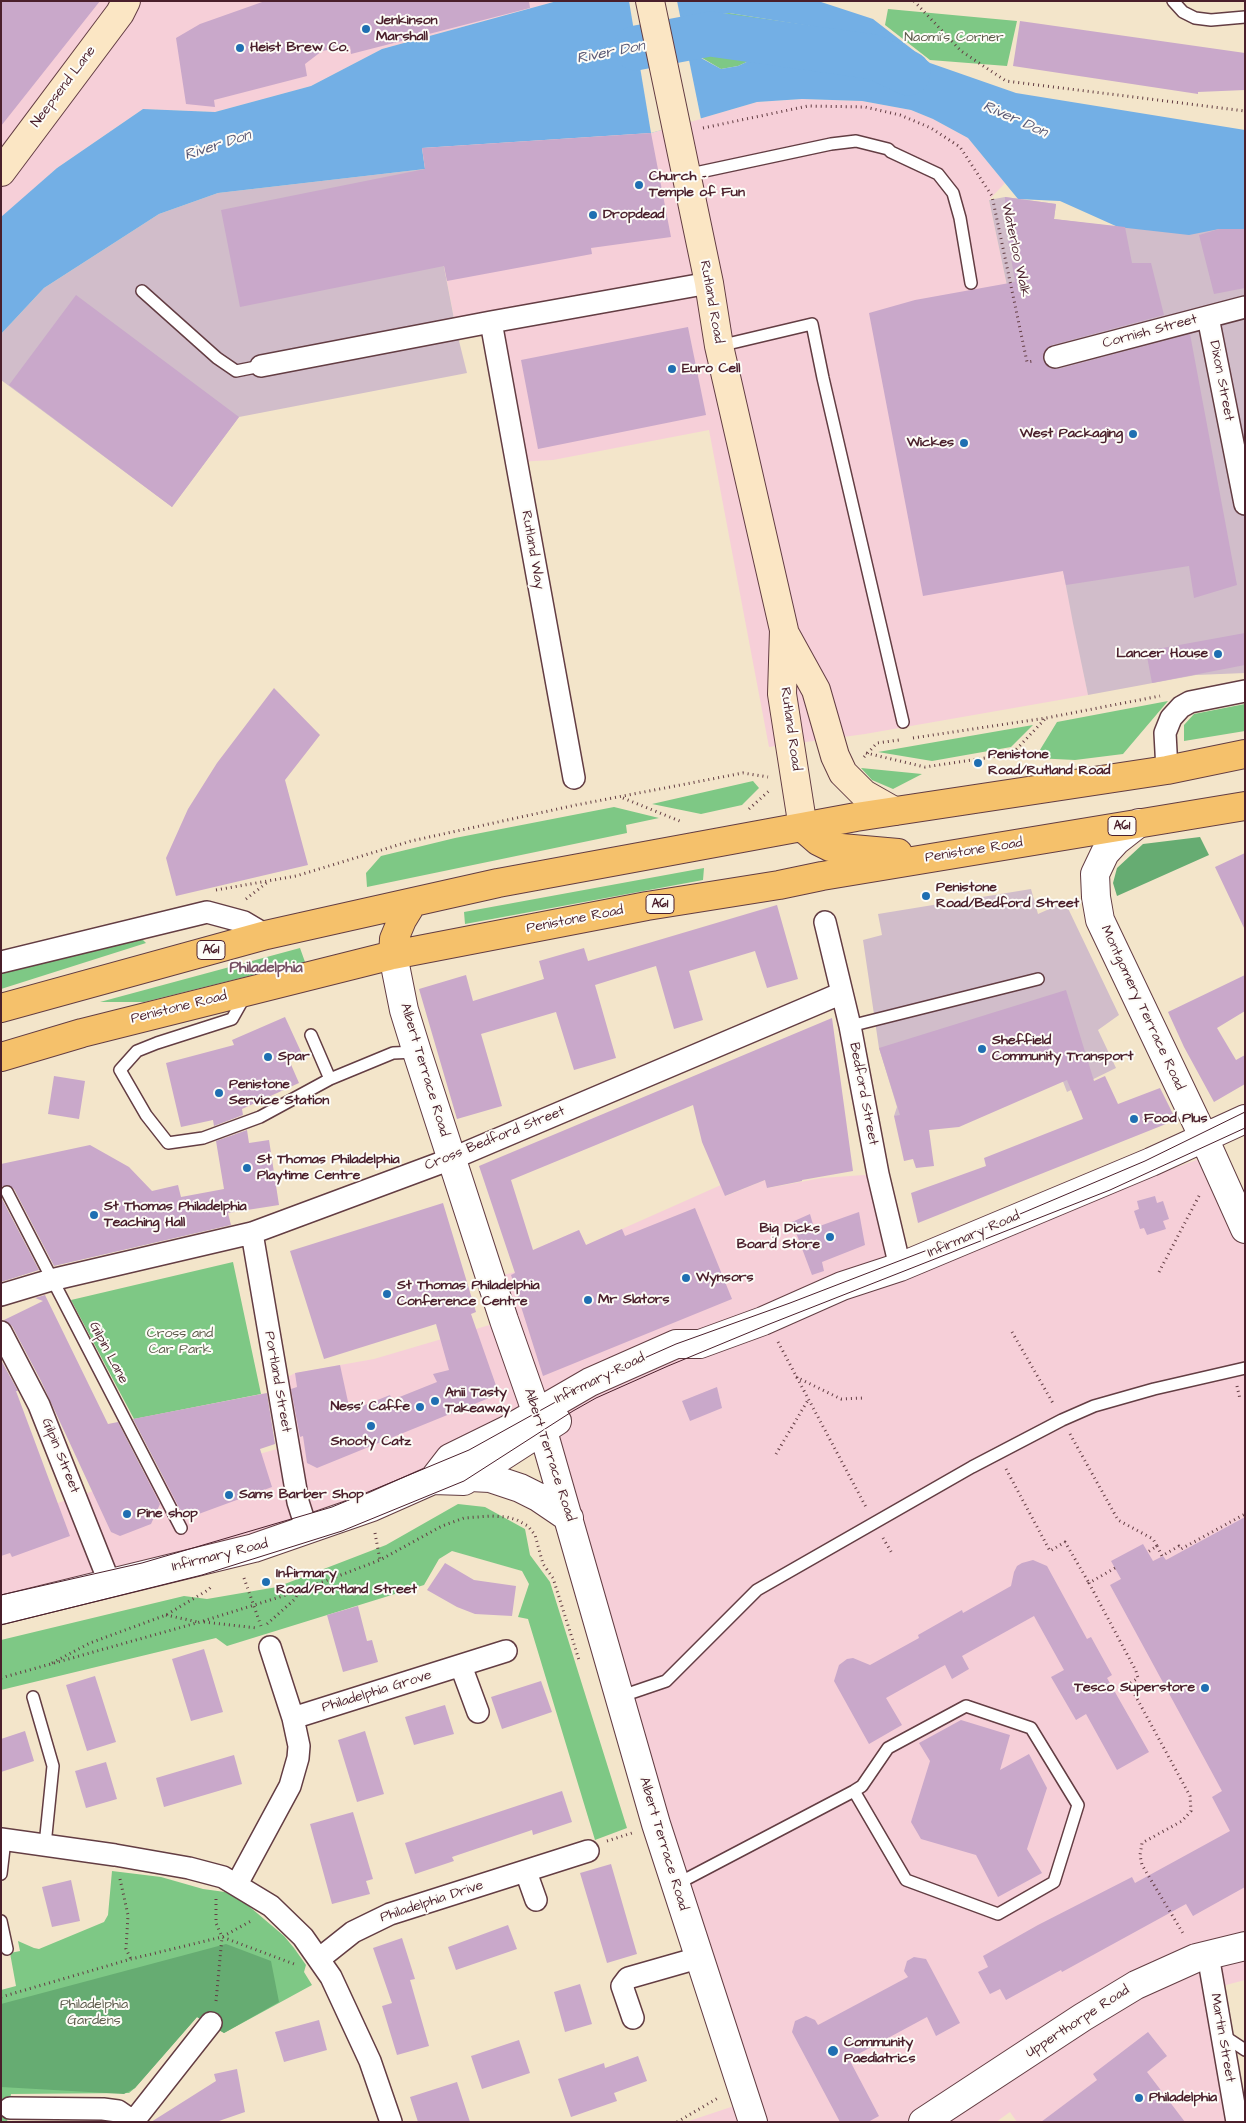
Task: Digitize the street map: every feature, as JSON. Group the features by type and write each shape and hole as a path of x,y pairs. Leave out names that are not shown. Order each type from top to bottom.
{"highway":[{"name":"A61","path":"1,1008 266,935 592,864 894,811 1167,770 1245,754"},
{"name":"Penistone Road","path":"1,1057 82,1033 393,955 647,906 779,886 929,858 1245,806"},
{"path":"803,828 818,841 830,847 929,858"},
{"path":"393,955 394,939 402,920 413,902"}],"main road":[{"name":"Neepsend Lane","path":"1,172 120,13 126,1"},
{"name":"Rutland Road","path":"650,1 709,283 719,346 784,630 782,694 786,776 803,828"},
{"name":"Rutland Road","path":"784,630 816,690 834,756 843,773 864,794 894,811"}],"street":[{"path":"261,366 709,283"},
{"name":"Cornish Street","path":"1055,358 1245,307"},
{"name":"Dixon Street","path":"1208,317 1245,504"},
{"name":"Rutland Way","path":"491,322 574,778"},
{"path":"1167,770 1166,733 1171,718 1181,707 1190,702 1245,691"},
{"name":"Montgomery Terrace Road","path":"1139,823 1104,853 1095,874 1100,920 1204,1138 1245,1229"},
{"path":"1,962 207,912 244,922 266,935"},
{"name":"Bedford Street","path":"825,922 850,1026 878,1174 900,1267"},
{"name":"Albert Terrace Road","path":"393,955 404,1010 451,1159 539,1421 569,1518 618,1698 698,1958 740,2085 749,2120"},
{"name":"Cross Bedford Street","path":"1,1295 51,1280 252,1233 451,1159 842,993"},
{"name":"Infirmary Road","path":"433,1480 450,1458 508,1429 539,1421 586,1402 682,1360 700,1344 769,1318 842,1286 900,1267 1245,1119"},
{"name":"Portland Street","path":"252,1233 298,1502 307,1530"},
{"name":"Gilpin Street","path":"1,1332 39,1405 110,1584"},
{"name":"Infirmary Road","path":"1,1610 236,1553 372,1507 433,1480 464,1481 539,1421"},
{"path":"470,1477 490,1478 520,1488 538,1496 569,1518"},
{"path":"230,1881 282,1802 296,1772 299,1746 293,1718 266,1638"},
{"name":"Philadelphia Grove","path":"293,1718 506,1651"},
{"path":"461,1666 478,1712"},
{"path":"3,1840 115,1855 189,1868 230,1881 272,1906 290,1923 331,1977 370,2061 391,2122"},
{"name":"Philadelphia Drive","path":"320,1961 353,1932 390,1914 588,1851"},
{"path":"526,1872 536,1900"},
{"name":"Upperthorpe Road","path":"923,2122 1083,2017 1136,1985 1202,1956 1245,1946"},
{"name":"Martin Street","path":"1202,1956 1221,2034 1237,2122"},
{"path":"633,2018 622,1986 628,1978 698,1958"},
{"path":"10,2108 103,2109 118,2112 134,2122 211,2023"}],"lane":[{"path":"1173,1 1183,12 1195,18 1211,20 1245,18"},
{"path":"686,175 831,144 856,141 888,149 938,174 952,193 960,218 972,283"},
{"path":"142,291 217,358 236,371 261,366"},
{"path":"719,346 812,324 903,722"},
{"path":"850,1026 1038,978"},
{"path":"249,990 232,1018 137,1051 120,1070 146,1115 168,1143 203,1138 260,1117 330,1079 393,1054 417,1052"},
{"path":"311,1035 330,1079"},
{"name":"Gilpin Lane","path":"7,1192 181,1528"},
{"path":"618,1698 666,1681 757,1590 972,1467 1062,1420 1094,1406 1154,1389 1245,1368"},
{"path":"33,1697 53,1766 45,1845"},
{"path":"675,1885 854,1791 862,1786 888,1748 966,1706 1032,1728 1078,1805 1054,1882 998,1914 906,1880 854,1791"},
{"path":"1,1874 3,1840"},
{"path":"1,1921 7,1949"},
{"path":"1221,2034 1245,2050"}],"path":[{"path":"914,1 961,51 1006,81 1245,111"},
{"name":"Waterloo Walk","path":"677,129 808,106 865,107 900,115 930,128 960,147 992,196 1027,362 1055,358"},
{"path":"843,773 862,760 866,753 877,743 1046,718 1166,694"},
{"path":"866,753 925,767 1012,754 1046,718"},
{"path":"269,881 296,876 411,841 576,805 623,798 743,773 786,776"},
{"path":"741,811 750,808 786,776"},
{"path":"623,798 687,824"},
{"path":"1159,1272 1215,1165"},
{"path":"769,1318 795,1377 893,1555"},
{"path":"1012,1332 1062,1420"},
{"path":"795,1377 841,1399 864,1398"},
{"path":"1228,1386 1245,1381"},
{"path":"776,1454 808,1400"},
{"path":"1077,1428 1069,1432 1118,1520 1153,1539 1162,1556 1179,1546 1181,1549 1245,1514"},
{"path":"1004,1465 1050,1551 1065,1542 1136,1671 1138,1678 1129,1684 1190,1796 1191,1811 1182,1821 1142,1843 1140,1855 1142,1865 1202,1956"},
{"path":"1,1678 200,1622 299,1591 380,1560 419,1537 464,1518 491,1516 508,1517 528,1526 535,1535 543,1564 553,1578 581,1665"},
{"path":"1148,1552 1157,1546"},
{"path":"46,1666 90,1643 166,1615 208,1590 236,1553"},
{"path":"1088,1583 1116,1568"},
{"path":"266,1638 296,1599 299,1591"},
{"path":"248,1593 266,1638"},
{"path":"166,1615 266,1638"},
{"path":"115,1855 128,1915 126,1950 131,1959"},
{"path":"211,2023 216,2002 222,1937 216,1924 215,1902 218,1888 230,1881"},
{"path":"1,1997 131,1959 222,1937 261,1915 272,1906"},
{"path":"222,1937 312,1971 320,1961"},
{"path":"677,2122 740,2085"}],"shaded area":[{"path":"1,1 557,1 382,49 311,86 215,112 143,109 57,168 1,218"},
{"path":"802,99 862,101 911,110 933,119 968,138 1005,183 989,200 1026,376 1088,695 865,734 769,747 709,430 553,460 516,462 491,322 456,329 422,148 651,133 757,102"},
{"path":"425,169 456,329 467,373 239,417 172,507 1,380 1,334 44,288 159,214 218,193"},
{"path":"1005,197 1056,204 1054,219 1118,227 1245,229 1245,673 1196,675 1088,695 1026,376 989,200"},
{"name":"Sheffield Community Transport","path":"1031,889 1038,914 1065,902 1119,1015 1098,1030 1116,1068 1067,1092 1057,1066 932,1117 894,1116 897,1107 879,1048 863,940 882,935 878,914"},
{"path":"1224,1150 1245,1193 1245,1980 1203,1991 1228,2122 1017,2122 1010,2112 996,2122 686,2122 740,2104 543,1431 433,1480 1,1610 1,1510 19,1519 58,1503 152,1471 158,1482 288,1446 277,1383 295,1373 374,1359 503,1321 491,1278 547,1264 540,1247 579,1230 586,1245 721,1185 726,1196 765,1180 768,1188 822,1178 878,1174 901,1267"}],"green space":[{"name":"Naomi’s Corner","path":"888,9 1017,21 1007,66 930,60 885,25"},
{"path":"729,13 810,26 846,45 854,61 777,55 757,57 738,66 721,69 692,52 700,42 693,33 696,17"},
{"path":"1168,701 1123,754 1075,760 1035,758 1057,722"},
{"path":"1245,704 1245,731 1184,741 1184,725 1194,714"},
{"path":"1033,725 1011,747 932,761 878,752"},
{"path":"861,768 922,774 893,789 872,780"},
{"path":"753,781 759,788 742,805 701,814 652,804"},
{"path":"614,807 659,818 626,825 627,833 367,887 366,873 381,856 455,838"},
{"path":"1200,837 1209,855 1117,896 1113,883 1117,868 1143,844"},
{"path":"704,868 703,880 465,924 464,912"},
{"path":"142,939 146,943 1,989 1,973"},
{"path":"300,948 305,962 144,1002 100,1002"},
{"name":"Cross and Car Park","path":"233,1262 261,1394 134,1419 71,1300"},
{"path":"458,1504 485,1507 525,1529 530,1555 550,1582 627,1828 595,1840 528,1619 518,1617 529,1584 522,1571 452,1551 439,1559 424,1585 227,1646 216,1638 1,1690 1,1640 184,1596 207,1599 277,1587 386,1545"},
{"name":"Philadelphia Gardens","path":"112,1871 161,1877 203,1889 225,1892 244,1902 284,1936 294,1948 306,1965 304,1972 312,1985 224,2033 197,2017 129,2093 11,2094 7,2122 1,2122 1,1990 16,1986 10,1953 20,1951 18,1941 39,1949 104,1922 108,1915"},
{"path":"226,1944 271,1961 279,2002 224,2033 197,2017 135,2088 124,2094 1,2087 1,2004"}],"water":[{"path":"557,1 818,1 873,19 930,63 1016,93 1245,130 1245,229 1219,229 1189,235 1118,227 1060,201 1018,199 968,138 933,119 911,110 862,101 802,99 757,102 651,133 422,148 425,169 218,193 159,214 44,288 1,334 1,217 57,168 143,109 215,112 311,86 382,49","holes":["729,13 810,26 846,45 854,61 777,55 757,57 738,66 721,69 692,53 701,42 693,33 696,17"]}],"pier":[{"path":"629,1 677,1 701,119 651,133"}],"building":[{"path":"1,1 100,1 1,126"},
{"path":"265,1 529,1 530,8 351,54 350,46 322,51 305,64 307,76 214,100 215,107 186,104 176,38 200,24"},
{"path":"1020,21 1245,53 1245,90 1198,92 1198,94 1013,66"},
{"path":"651,133 671,237 591,248 592,254 447,281 444,266 240,307 221,210 425,169 422,148"},
{"path":"1005,197 1056,204 1054,219 1125,227 1132,263 1151,263 1164,315 1052,345 1046,349 1043,360 1052,369 1058,369 1190,334 1237,585 1194,598 1189,566 1066,585 1063,571 923,596 869,313 915,300 1015,282 1006,227"},
{"path":"1219,229 1245,229 1245,288 1214,294 1199,235"},
{"path":"76,295 239,417 172,507 9,385"},
{"path":"688,327 706,415 538,449 521,360"},
{"path":"1245,633 1245,665 1152,683 1146,651"},
{"path":"274,688 320,735 285,780 308,865 176,896 166,858 188,809 217,763"},
{"path":"1245,853 1245,930 1215,867"},
{"path":"777,905 798,979 767,988 755,951 689,971 703,1020 674,1029 656,966 595,985 616,1058 574,1070 556,1012 481,1034 502,1106 457,1119 419,989 466,975 473,1001 544,979 539,961 584,948 588,961"},
{"path":"1245,975 1245,1011 1217,1028 1236,1060 1245,1055 1245,1084 1214,1102 1184,1047 1168,1012"},
{"path":"1066,990 1094,1081 1105,1076 1118,1104 1160,1088 1176,1120 918,1223 911,1193 986,1166 984,1158 1083,1119 1067,1080 959,1127 929,1130 934,1166 916,1168 913,1159 904,1161 894,1116 900,1115 879,1048"},
{"path":"285,1017 302,1054 289,1060 299,1083 242,1109 243,1115 214,1126 213,1120 181,1127 166,1063 234,1045 232,1040"},
{"path":"832,1018 853,1171 767,1188 765,1180 725,1196 702,1142 693,1105 511,1180 533,1250 579,1230 586,1245 622,1229 625,1236 695,1208 732,1299 543,1376 511,1275 515,1273 479,1166"},
{"path":"54,1076 85,1081 79,1119 48,1114"},
{"name":"St Thomas Philadelphia Teaching Hall","path":"247,1130 249,1143 269,1140 279,1205 228,1213 231,1225 54,1266 14,1189 8,1185 1,1187 1,1164 90,1145 129,1167 152,1191 178,1185 181,1197 224,1189 216,1141"},
{"path":"1155,1196 1157,1203 1163,1201 1169,1219 1163,1221 1166,1229 1147,1235 1144,1228 1140,1229 1134,1211 1139,1209 1137,1201"},
{"path":"1,1197 39,1270 1,1282"},
{"path":"443,1203 476,1312 471,1314 499,1394 317,1468 307,1463 303,1436 300,1437 291,1389 297,1387 295,1373 340,1365 350,1411 390,1395 392,1400 437,1382 433,1374 449,1370 436,1324 324,1359 290,1251"},
{"name":"Big Dicks Board Store","path":"859,1212 865,1245 822,1262 824,1271 812,1275 792,1222 810,1214 814,1228"},
{"path":"45,1295 108,1424 118,1422 160,1504 151,1524 120,1536 111,1532 41,1381 12,1326 4,1320 43,1301 35,1298"},
{"path":"1,1360 18,1391 16,1391 70,1536 12,1557 10,1553 1,1556"},
{"path":"717,1387 722,1408 690,1421 682,1401"},
{"path":"267,1393 275,1444 260,1449 272,1487 185,1519 133,1419"},
{"name":"Tesco Superstore","path":"1245,1517 1245,1887 1193,1916 1186,1904 1062,1972 1061,1970 1006,2000 1000,1989 990,1994 978,1972 988,1967 983,1956 1038,1925 1132,1877 1135,1883 1230,1831 1212,1797 1222,1791 1110,1585 1121,1579 1111,1561 1143,1544 1153,1561 1163,1556 1166,1560"},
{"path":"1033,1560 1047,1566 1087,1639 1091,1637 1112,1675 1107,1678 1149,1752 1117,1770 1086,1714 1076,1720 1051,1677 1064,1670 1034,1616 962,1656 969,1669 952,1679 945,1665 886,1698 902,1725 869,1744 834,1681 839,1665 847,1659 853,1658 870,1665 919,1638 918,1635 962,1610 963,1613 1011,1586 1017,1566"},
{"path":"445,1563 474,1580 516,1586 512,1616 475,1614 457,1607 427,1590"},
{"path":"358,1606 367,1641 372,1640 378,1662 343,1672 327,1615"},
{"path":"204,1649 223,1712 191,1721 172,1659"},
{"path":"95,1676 116,1742 87,1751 66,1685"},
{"path":"541,1681 552,1712 502,1729 491,1697"},
{"path":"445,1705 454,1734 414,1745 405,1717"},
{"path":"961,1720 1010,1735 1000,1770 1029,1754 1047,1788 1027,1849 1042,1873 998,1897 976,1855 921,1839 911,1822 930,1761 919,1743"},
{"path":"25,1731 34,1761 1,1772 1,1739"},
{"path":"365,1731 384,1794 357,1802 338,1740"},
{"path":"234,1755 242,1784 164,1807 156,1778"},
{"path":"106,1762 117,1799 86,1808 75,1771"},
{"path":"562,1791 572,1822 533,1835 532,1830 452,1857 454,1861 415,1874 405,1843"},
{"path":"353,1812 373,1879 366,1881 370,1894 332,1904 310,1824"},
{"path":"611,1864 637,1954 607,1963 580,1873"},
{"path":"71,1880 80,1921 52,1927 42,1887"},
{"path":"508,1925 517,1949 456,1970 448,1947"},
{"path":"402,1938 415,1979 410,1980 429,2046 397,2055 382,2006 392,2003 373,1948"},
{"name":"Community Paediatrics","path":"914,1957 926,1959 960,2023 936,2036 927,2017 849,2059 879,2116 868,2122 840,2122 792,2032 795,2021 806,2016 815,2020 818,2025 908,1977 904,1971 907,1961"},
{"path":"580,1984 592,2024 565,2032 554,1992"},
{"path":"319,2020 327,2050 284,2062 275,2032"},
{"name":"Philadelphia","path":"1148,2032 1167,2056 1147,2072 1185,2122 1041,2122 1097,2080 1093,2074"},
{"path":"519,2040 530,2073 482,2089 471,2056"},
{"path":"638,2056 647,2081 614,2093 617,2101 571,2117 558,2079 604,2063 605,2068"},
{"path":"237,2069 245,2112 216,2122 151,2122 216,2081 214,2074"},
{"path":"457,2082 470,2122 418,2122 410,2097"}],"waterway":[{"name":"River Don","path":"636,48 710,34 874,57 908,73"}],"tram line":[{"path":"1,1595 142,1563 332,1507 469,1450 597,1379 676,1344 790,1303 1013,1217 1145,1161 1245,1112"},
{"path":"1,1625 202,1575 342,1531 464,1481 596,1398 767,1325 1110,1190 1245,1128"}],"place":[{"name":"Jenkinson Marshall","path":"366,29"},
{"name":"Heist Brew Co.","path":"240,48"},
{"name":"Church - Temple of Fun","path":"639,185"},
{"name":"Dropdead","path":"593,215"},
{"name":"Euro Cell","path":"672,369"},
{"name":"West Packaging","path":"1133,434"},
{"name":"Wickes","path":"964,443"},
{"name":"Lancer House","path":"1218,654"},
{"name":"Penistone Road/Rutland Road","path":"978,763"},
{"name":"Penistone Road/Bedford Street","path":"926,896"},
{"name":"Sheffield Community Transport","path":"982,1049"},
{"name":"Spar","path":"268,1057"},
{"name":"Penistone Service Station","path":"219,1093"},
{"name":"Food Plus","path":"1134,1119"},
{"name":"St Thomas Philadelphia Playtime Centre","path":"247,1168"},
{"name":"St Thomas Philadelphia Teaching Hall","path":"94,1215"},
{"name":"Big Dicks Board Store","path":"830,1237"},
{"name":"Wynsors","path":"686,1278"},
{"name":"St Thomas Philadelphia Conference Centre","path":"387,1294"},
{"name":"Mr Slators","path":"588,1300"},
{"name":"Anii Tasty Takeaway","path":"435,1401"},
{"name":"Ness’ Caffe","path":"420,1407"},
{"name":"Snooty Catz","path":"371,1426"},
{"name":"Sams Barber Shop","path":"229,1495"},
{"name":"Pine shop","path":"127,1514"},
{"name":"Infirmary Road/Portland Street","path":"266,1582"},
{"name":"Tesco Superstore","path":"1205,1688"},
{"name":"Community Paediatrics","path":"833,2051"},
{"name":"Philadelphia","path":"1139,2098"}],"district":[{"name":"Philadelphia","path":"266,969"}]}
